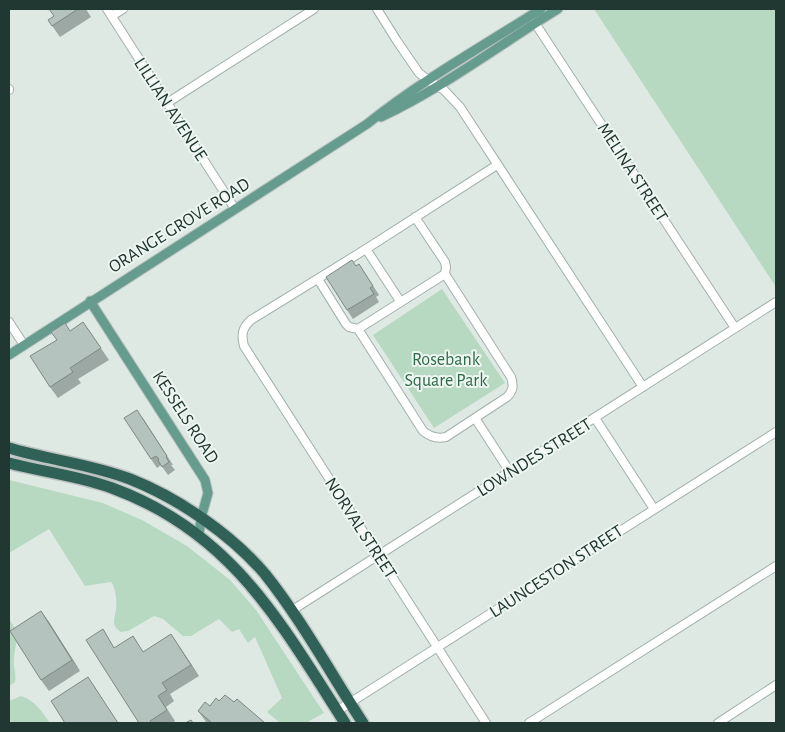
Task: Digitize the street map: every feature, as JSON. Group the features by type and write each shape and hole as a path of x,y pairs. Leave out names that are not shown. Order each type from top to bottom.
{"highway":[{"path":"9,448 32,455 97,468 130,479 160,493 201,518 224,535 254,562 277,590 362,723"},
{"path":"9,463 94,482 113,489 165,513 199,535 230,562 260,596 345,723"}],"main road":[{"name":"ORANGE GROVE ROAD","path":"9,355 90,301 368,124 437,86 533,19 541,9"},
{"name":"ORANGE GROVE ROAD","path":"368,124 396,101 428,80 533,19 558,9"},
{"name":"KESSELS ROAD","path":"90,301 205,480 208,493 201,518 199,535"}],"street":[{"path":"109,12 123,9"},
{"path":"167,103 314,9"},
{"path":"377,9 412,63 428,80 446,92 460,107 643,387"},
{"name":"LILLIAN AVENUE","path":"109,12 235,209"},
{"name":"MELINA STREET","path":"533,19 736,328"},
{"path":"445,274 358,329 349,328 318,279 497,165"},
{"path":"358,329 423,431 433,438 446,437 506,398 510,393 513,383 511,378 445,274 445,262 415,218"},
{"path":"366,249 400,302"},
{"name":"NORVAL STREET","path":"318,279 251,320 242,331 244,346 486,723"},
{"name":"LOWNDES STREET","path":"291,611 776,302"},
{"path":"9,322 24,345"},
{"path":"475,418 510,472"},
{"path":"595,418 654,509"},
{"name":"LAUNCESTON STREET","path":"337,711 776,432"},
{"path":"529,723 776,566"},
{"path":"718,723 776,685"}],"green space":[{"path":"594,9 776,9 776,287"},
{"name":"Rosebank Square Park","path":"442,289 505,383 434,428 373,335"},
{"path":"9,480 103,503 142,520 187,546 230,580 256,610 324,713 306,723 280,723 267,712 282,698 255,637 248,643 239,629 232,632 219,619 191,636 183,636 163,619 154,616 128,631 121,632 114,622 116,599 111,582 85,586 49,529 9,553"},
{"path":"9,619 19,635 14,659 15,682 9,686"},
{"path":"21,696 34,704 50,723 12,723 9,719 9,701"}],"building":[{"path":"49,9 78,9 52,26 48,20 54,16"},
{"path":"352,260 356,266 359,264 373,286 370,288 374,294 347,310 326,277"},
{"path":"83,322 101,348 70,368 73,372 50,387 30,356 57,340 51,332 65,323 70,331"},
{"path":"137,410 167,456 169,462 162,467 156,456 151,459 124,418"},
{"path":"41,611 72,660 41,680 10,631"},
{"path":"103,629 114,648 133,636 143,652 171,634 191,665 162,683 167,690 158,696 167,710 150,721 151,723 139,723 86,640"},
{"path":"88,677 118,723 65,723 51,701"},
{"path":"225,695 234,702 237,699 265,723 212,723 198,711 205,702 210,706 216,698 219,701"}]}
